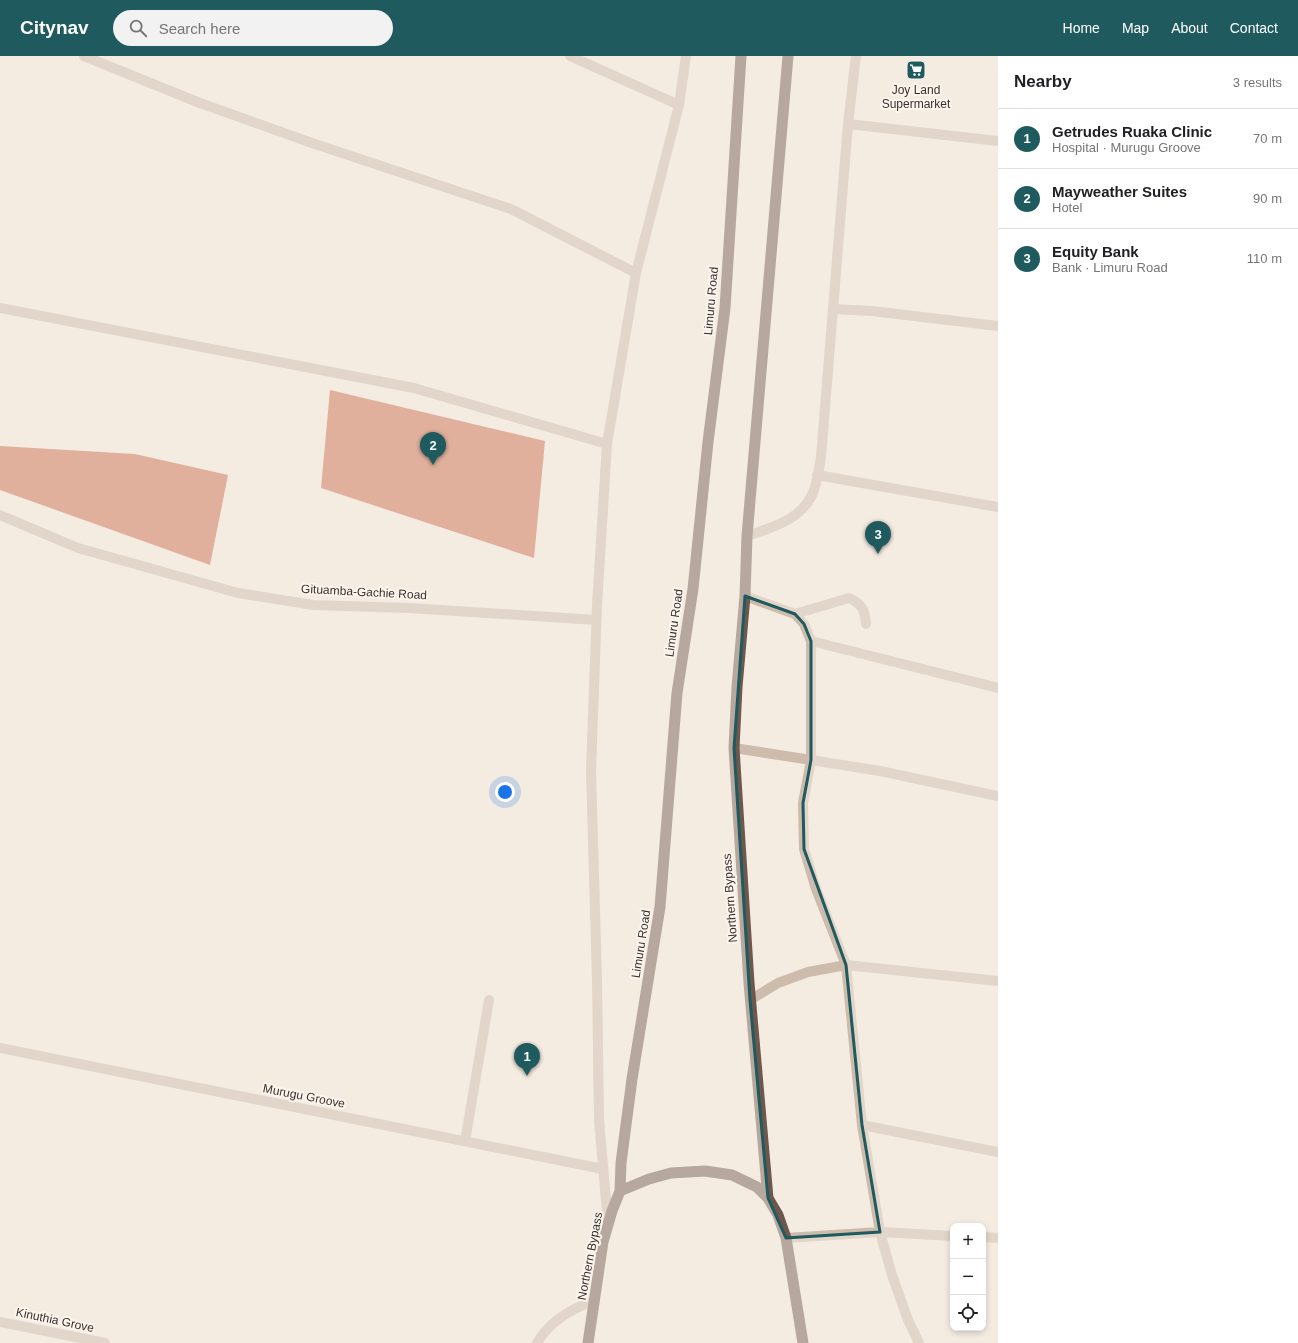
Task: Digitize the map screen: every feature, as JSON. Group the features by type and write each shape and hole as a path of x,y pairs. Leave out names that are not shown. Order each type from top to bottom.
{"highway":[{"name":"Limuru Road","path":"620,1191 632,1079 660,907 677,693 692,589 725,308 741,56"},
{"path":"745,596 747,536 788,56"},
{"name":"Northern Bypass","path":"745,596 737,687 734,748 750,1000 768,1198"},
{"name":"Northern Bypass","path":"588,1343 604,1242 612,1211 620,1191 649,1179 670,1173 705,1171 732,1175 757,1187 768,1198 778,1215 786,1238 803,1343"}],"street":[{"path":"84,56 207,106 511,209 636,273"},
{"path":"570,56 679,105"},
{"path":"608,1225 598,1120 597,980 591,771 596,620 607,444 636,273 679,105 686,56"},
{"path":"747,536 781,524 805,508 814,490 821,457 848,124 856,56"},
{"path":"848,124 998,141"},
{"path":"0,308 414,388 607,444"},
{"path":"833,309 872,311 998,326"},
{"path":"817,475 998,507"},
{"name":"Gituamba-Gachie Road","path":"0,515 78,548 238,593 313,605 410,608 596,620"},
{"path":"745,596 795,614 804,624 811,641 811,760 803,803 804,850 816,889 846,964 862,1125 880,1232 892,1275 908,1320 919,1343"},
{"path":"795,614 849,598 858,602 862,608 865,614 866,624"},
{"path":"811,641 998,688"},
{"path":"734,748 880,771 998,796"},
{"path":"750,1000 778,983 808,972 846,964 998,981"},
{"path":"465,1141 489,1000"},
{"name":"Murugu Groove","path":"0,1048 603,1169"},
{"path":"862,1125 998,1152"},
{"path":"786,1238 880,1232 950,1236"},
{"path":"986,1237 998,1238"},
{"path":"537,1343 555,1320 577,1306 594,1301"},
{"name":"Kinuthia Grove","path":"0,1322 105,1343"}],"highlighted area":[{"path":"745,596 795,614 804,624 811,641 811,760 803,803 804,849 846,965 862,1125 880,1232 786,1238 768,1198 750,1000 734,748"}],"building":[{"path":"330,390 545,441 534,558 321,488"},
{"path":"0,446 135,454 228,475 210,565 0,490"}],"place":[{"name":"Joy Land Supermarket","path":"916,70"},
{"name":"Mayweather Suites","path":"433,465"},
{"name":"Equity Bank","path":"878,554"},
{"name":"Getrudes Ruaka Clinic","path":"527,1076"}]}
